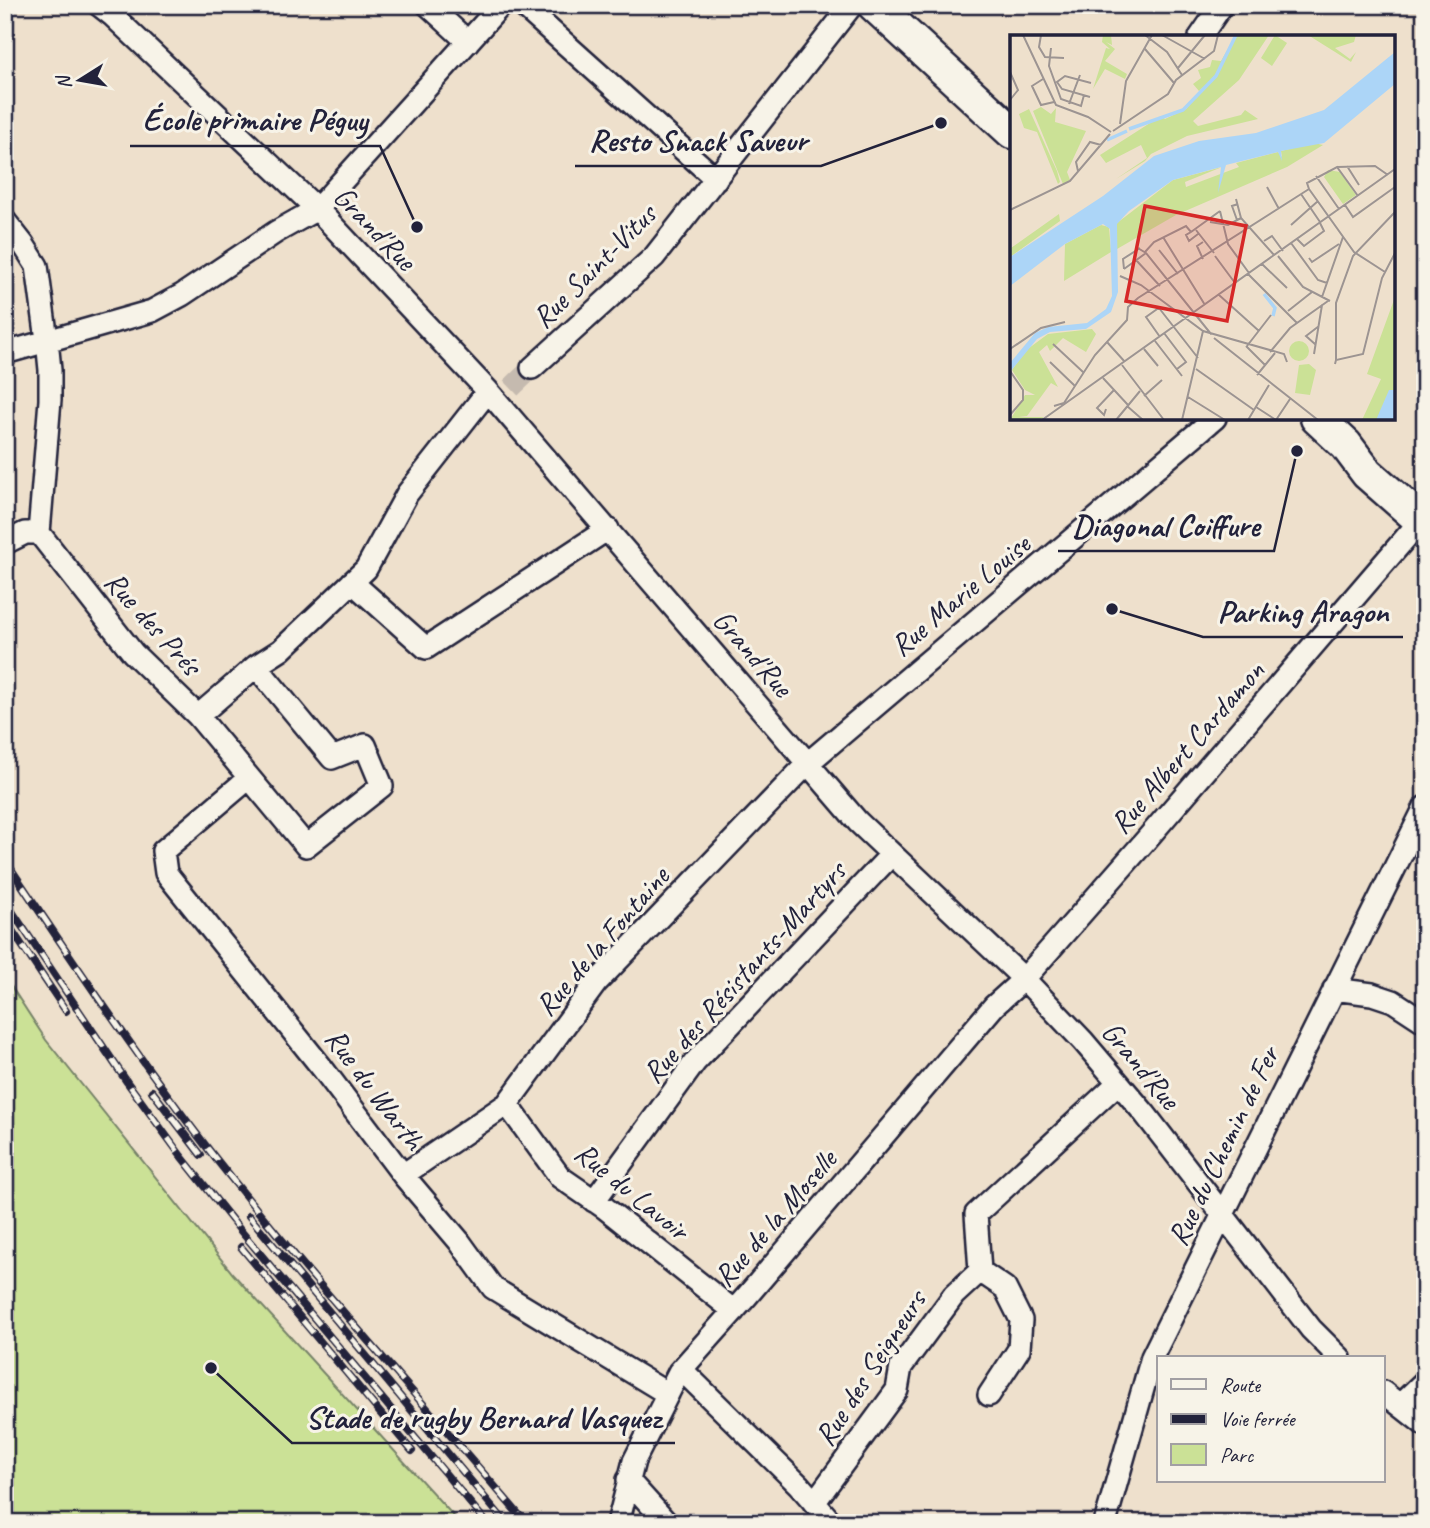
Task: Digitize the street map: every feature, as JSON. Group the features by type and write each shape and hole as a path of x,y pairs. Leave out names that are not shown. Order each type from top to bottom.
{"main road":[{"path":"874,5 1010,130"},
{"path":"1319,420 1346,445 1367,473 1423,519"}],"street":[{"name":"Grand'Rue","path":"99,5 317,209 498,394 608,529 858,822 1024,979 1083,1041 1223,1214 1311,1329 1338,1356"},
{"path":"428,5 468,42"},
{"path":"5,353 152,311 182,295 276,232 317,209 501,5"},
{"path":"522,5 716,179"},
{"name":"Rue Saint-Vitus","path":"532,368 654,257 852,5"},
{"path":"1201,35 1222,5"},
{"path":"5,221 37,266 50,370 39,533 25,533 5,543"},
{"path":"198,716 256,666 281,650 366,569 407,494 498,394"},
{"name":"Rue Marie Louise","path":"808,763 1213,420"},
{"name":"Rue Albert Cardamon","path":"1024,979 1423,519"},
{"path":"352,582 426,648 608,529"},
{"name":"Rue des Prés","path":"39,533 133,653 198,716 306,846 382,786 365,745 332,758 256,666"},
{"name":"Rue de la Fontaine","path":"403,1175 506,1104 596,983 808,763"},
{"name":"Rue du Warth","path":"249,778 163,851 166,873 323,1069 403,1175 459,1241 493,1288 668,1394"},
{"name":"Rue du Chemin de Fer","path":"1105,1523 1152,1357 1425,807"},
{"name":"Rue des Résistants-Martyrs","path":"594,1200 695,1062 891,854"},
{"name":"Rue de la Moselle","path":"618,1523 634,1461 679,1371 734,1311 995,1006 1024,979"},
{"path":"1334,989 1372,994 1393,1001 1425,1022"},
{"path":"989,1395 1018,1349 1021,1320 1005,1288 980,1271 976,1214 1118,1083"},
{"name":"Rue du Lavoir","path":"506,1104 560,1177 594,1200 734,1311"},
{"name":"Rue des Seigneurs","path":"814,1503 897,1390 901,1367 954,1295 980,1271"},
{"path":"679,1371 799,1485 832,1523"},
{"path":"1400,1405 1425,1381"},
{"path":"1384,1393 1425,1425"},
{"path":"628,1480 667,1523"}],"green space":[{"path":"5,977 46,1040 233,1274 460,1523 5,1523"}],"tunnel":[{"path":"511,388 532,368"}],"railway":[{"path":"5,860 134,1049 216,1159 330,1297 526,1523"},
{"path":"5,901 127,1082 181,1156 487,1523"},
{"path":"5,920 66,1011"},
{"path":"152,1091 201,1155"},
{"path":"249,1216 506,1523"},
{"path":"241,1247 412,1451"}],"place":[{"name":"Resto Snack Saveur","path":"941,123"},
{"name":"École primaire Péguy","path":"417,227"},
{"name":"Diagonal Coiffure","path":"1297,451"},
{"name":"Parking Aragon","path":"1112,609"},
{"name":"Stade de rugby Bernard Vasquez","path":"211,1368"}]}
